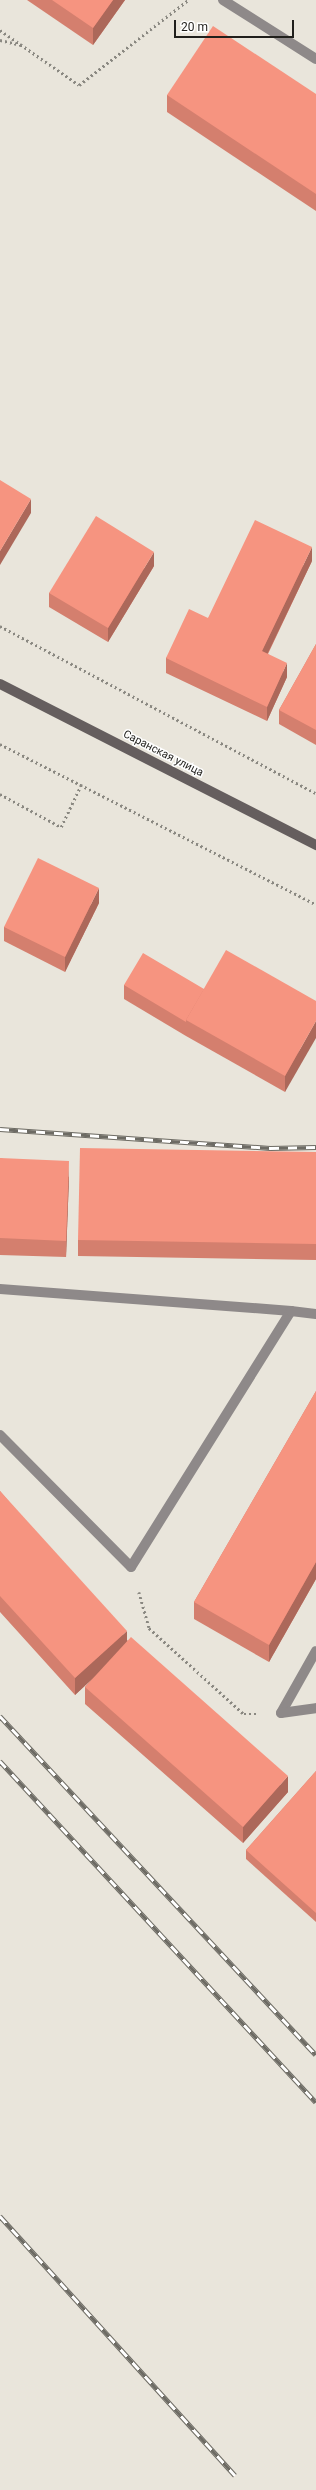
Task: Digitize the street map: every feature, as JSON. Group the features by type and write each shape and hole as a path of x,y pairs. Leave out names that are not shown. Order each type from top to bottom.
{"main road":[{"name":"Саранская улица","path":"0,684 316,845"}],"street":[{"path":"223,0 316,59"},
{"path":"0,1289 316,1314"},
{"path":"0,1435 131,1567 291,1311"},
{"path":"280,1713 316,1651"},
{"path":"280,1713 316,1708"}],"path":[{"path":"0,30 79,85 188,0"},
{"path":"0,40 23,46"},
{"path":"0,626 316,793"},
{"path":"0,744 316,904"},
{"path":"0,794 61,827 81,785"},
{"path":"131,1567 149,1628 244,1714 280,1713"}],"building":[{"path":"52,0 113,0 93,28"},
{"path":"213,26 316,94 316,194 167,95"},
{"path":"0,480 31,499 0,551"},
{"path":"96,516 154,552 108,628 49,593"},
{"path":"255,520 312,547 262,651 287,663 267,707 166,658 189,609 208,618"},
{"path":"316,644 316,730 279,710"},
{"path":"38,858 99,888 65,957 4,927"},
{"path":"226,950 316,1001 316,1021 285,1076 186,1020"},
{"path":"143,953 204,989 186,1022 124,985"},
{"path":"80,1148 316,1152 316,1244 78,1240"},
{"path":"0,1158 69,1161 66,1241 0,1238"},
{"path":"316,1391 316,1562 269,1645 194,1602"},
{"path":"0,1491 127,1631 75,1678 0,1596"},
{"path":"131,1637 288,1776 243,1827 85,1687"},
{"path":"316,1771 316,1913 246,1850"}],"railway":[{"path":"0,1129 270,1148 316,1147"},
{"path":"0,1716 316,2055"},
{"path":"0,1761 316,2102"},
{"path":"0,2216 235,2475"}]}
